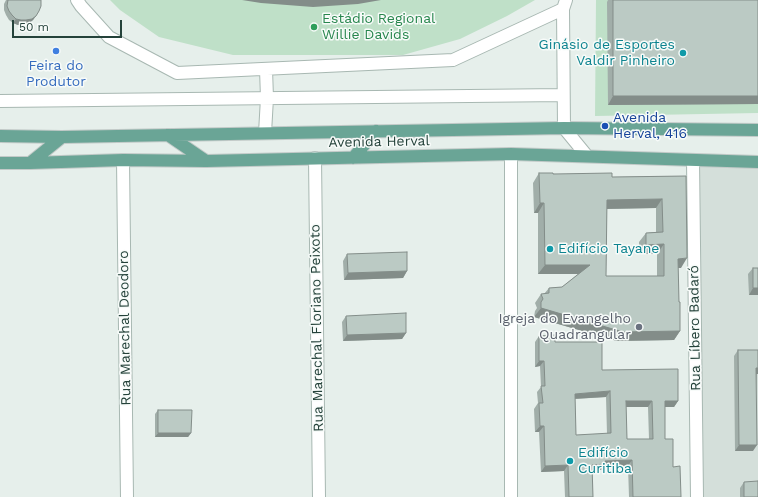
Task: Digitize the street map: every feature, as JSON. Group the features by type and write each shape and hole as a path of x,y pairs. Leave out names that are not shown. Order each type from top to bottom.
{"main road":[{"name":"Avenida Herval","path":"0,136 62,137 564,128 758,130"},
{"path":"353,158 376,131"},
{"path":"168,134 206,161"},
{"path":"30,163 62,137"},
{"name":"Avenida Herval","path":"0,163 124,160 206,161 511,154 758,162"}],"street":[{"path":"77,0 109,37 177,73 453,60 481,48 564,5 564,128 586,156"},
{"path":"265,133 266,69"},
{"path":"0,101 564,95"},
{"path":"511,154 511,497"},
{"name":"Rua Marechal Floriano Peixoto","path":"315,158 319,497"},
{"name":"Rua Marechal Deodoro","path":"124,160 127,497"},
{"name":"Rua Líbero Badaró","path":"693,160 697,497"}],"shaded area":[{"path":"693,160 758,162 758,497 697,497"}],"green space":[{"name":"Estádio Regional Willie Davids","path":"110,0 535,0 507,16 460,39 403,55 233,55 159,37 120,10"},
{"name":"Ginásio de Esportes Valdir Pinheiro","path":"596,0 758,0 758,113 595,116"}],"building":[{"path":"8,0 41,0 41,6 36,16 32,19 21,20 16,19 9,11 7,6"},
{"name":"Ginásio de Esportes Valdir Pinheiro","path":"613,0 758,0 758,96 613,96"},
{"path":"539,173 612,173 612,177 686,176 687,258 678,259 680,331 623,332 541,308 541,302 543,299 541,294 549,293 549,288 562,287 590,265 545,265 544,203 540,203","holes":["662,199 663,232 646,233 646,245 664,244 664,276 606,276 607,200"]},
{"path":"407,252 407,271 348,273 347,254"},
{"path":"753,268 758,268 758,288 753,288"},
{"path":"406,313 406,333 347,335 346,316"},
{"path":"555,335 555,342 602,342 602,370 678,369 678,401 665,401 665,439 673,439 673,467 680,466 681,497 633,497 632,460 605,461 605,464 592,465 593,497 569,497 568,465 545,466 544,426 540,426 539,403 543,403 541,386 545,386 544,361 539,361 539,336","holes":["610,391 611,433 576,435 575,394","626,401 652,401 653,439 627,439"]},
{"path":"738,350 758,350 758,368 756,368 757,445 739,445"},
{"path":"158,410 192,410 191,433 158,433"},
{"path":"758,481 758,497 744,497 744,482"}],"place":[{"name":"Estádio Regional Willie Davids","path":"314,27"},
{"name":"Feira do Produtor","path":"56,51"},
{"name":"Ginásio de Esportes Valdir Pinheiro","path":"683,53"},
{"name":"Avenida Herval, 416","path":"605,126"},
{"name":"Edifício Tayane","path":"550,249"},
{"name":"Igreja do Evangelho Quadrangular","path":"639,327"},
{"name":"Edifício Curitiba","path":"570,461"}]}
